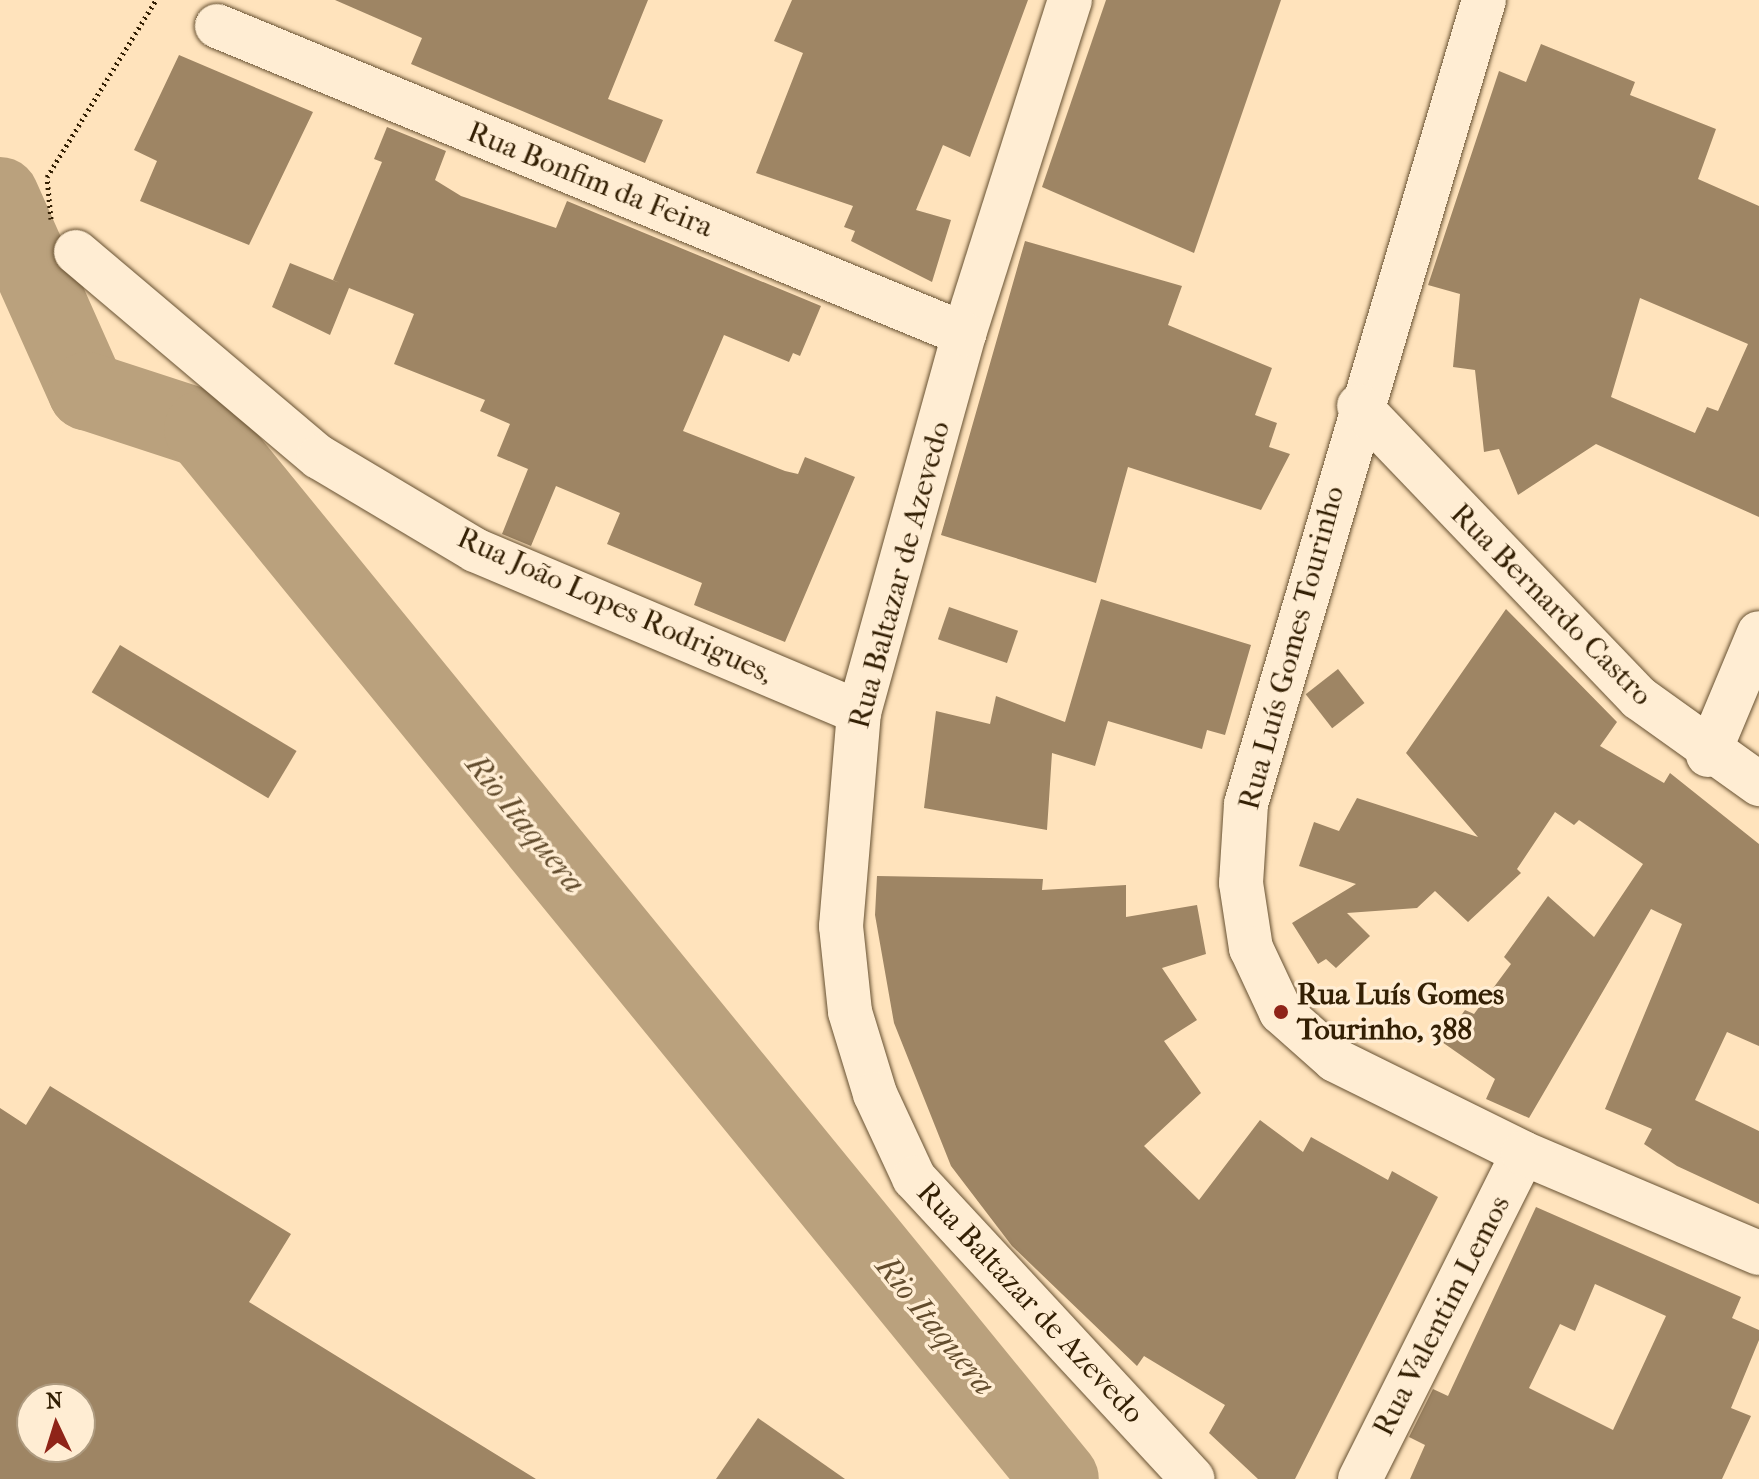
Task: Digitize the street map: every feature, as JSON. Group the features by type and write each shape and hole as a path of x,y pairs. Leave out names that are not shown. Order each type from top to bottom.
{"street":[{"name":"Rua Baltazar de Azevedo","path":"1070,0 964,334 859,712 841,926 850,1012 875,1094 914,1178 1193,1479"},
{"name":"Rua Luís Gomes Tourinho","path":"1484,0 1359,406 1246,804 1241,883 1251,948 1281,1012 1335,1060 1523,1153 1759,1253"},
{"name":"Rua Bonfim da Feira","path":"217,26 964,334"},
{"name":"Rua João Lopes Rodrigues,","path":"76,252 319,457 462,543 859,712"},
{"name":"Rua Bernardo Castro","path":"1359,406 1562,623 1708,755 1759,784"},
{"path":"1708,755 1759,633"},
{"name":"Rua Valentim Lemos","path":"1360,1479 1523,1153"}],"path":[{"path":"76,252 50,218 47,177 156,0"}],"building":[{"path":"335,0 648,0 608,99 663,120 645,163 411,64 422,38"},
{"path":"792,0 1028,0 970,157 943,145 916,210 951,220 932,282 851,241 855,231 844,227 853,206 756,173 803,53 774,41"},
{"path":"1106,0 1281,0 1194,253 1042,187"},
{"path":"1541,44 1635,82 1630,95 1716,129 1698,179 1759,206 1759,517 1596,444 1518,495 1499,449 1484,452 1475,370 1453,367 1460,294 1428,285 1499,71 1526,82","holes":["1640,298 1748,344 1718,411 1707,407 1695,433 1611,397"]},
{"path":"179,55 313,112 249,245 140,201 157,161 134,150"},
{"path":"387,127 446,151 435,180 461,196 556,228 567,201 821,306 800,356 793,353 789,362 724,335 683,431 785,471 798,474 805,457 855,477 785,642 694,605 702,583 607,544 620,513 556,486 531,546 502,534 528,469 497,456 510,424 480,411 485,400 394,364 414,314 349,288 330,335 272,307 290,263 340,283 333,280 382,162 374,159"},
{"path":"1025,241 1182,286 1168,325 1272,368 1255,415 1277,423 1269,447 1290,454 1261,510 1128,467 1096,583 941,535"},
{"path":"1101,599 1251,645 1225,735 1207,730 1202,749 1108,721 1095,766 1052,753 1047,830 924,808 936,711 990,724 996,696 1065,722"},
{"path":"949,607 1018,631 1007,663 938,639"},
{"path":"1506,609 1617,722 1600,746 1664,783 1670,773 1759,844 1759,1046 1727,1032 1695,1100 1759,1131 1759,1204 1677,1166 1644,1144 1652,1129 1605,1109 1682,924 1651,909 1529,1118 1486,1099 1495,1079 1442,1042 1465,1010 1474,1014 1511,964 1504,957 1548,896 1594,937 1643,864 1579,820 1574,825 1555,812 1517,869 1521,873 1468,922 1435,891 1417,908 1347,913 1370,936 1336,968 1326,959 1318,964 1292,923 1356,884 1299,866 1314,822 1339,831 1357,798 1478,837 1406,753"},
{"path":"120,645 297,751 268,798 92,692"},
{"path":"1338,669 1364,703 1332,728 1306,694"},
{"path":"877,876 1043,879 1042,890 1126,885 1126,917 1197,905 1206,954 1162,968 1197,1020 1164,1041 1201,1093 1144,1146 1199,1200 1260,1120 1303,1152 1311,1137 1388,1180 1392,1171 1438,1197 1295,1479 1258,1479 1209,1433 1225,1405 1144,1356 1137,1366 1012,1246 951,1166 894,1023 875,915"},
{"path":"50,1086 291,1234 249,1302 536,1479 0,1479 0,1108 26,1125"},
{"path":"1536,1207 1741,1297 1732,1318 1759,1330 1759,1340 1731,1408 1751,1416 1722,1479 1410,1479 1425,1445 1409,1437 1433,1389 1448,1396","holes":["1595,1284 1666,1316 1613,1430 1529,1388 1560,1324 1575,1331"]},
{"path":"758,1418 845,1479 716,1479"}],"waterway":[{"name":"Rio Itaquera","path":"0,196 87,391 203,429 1060,1479"}],"place":[{"name":"Rua Luís Gomes Tourinho, 388","path":"1281,1012"}]}
